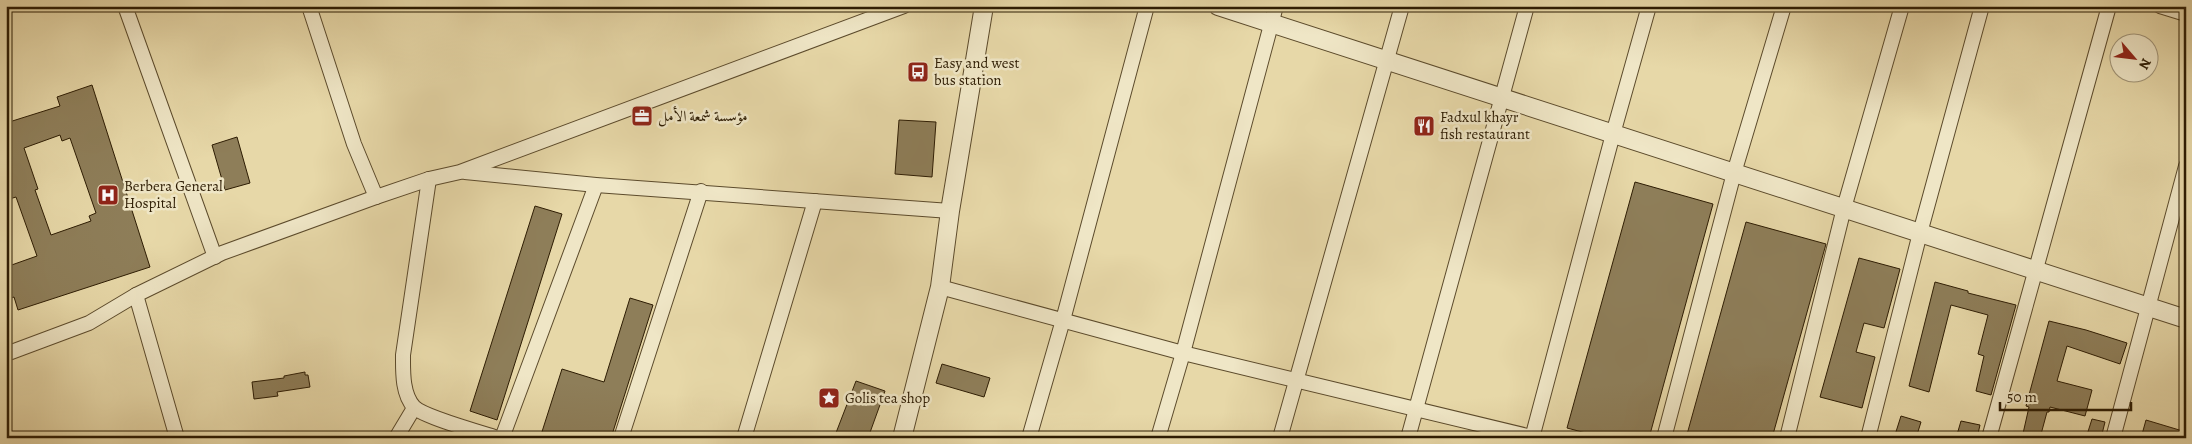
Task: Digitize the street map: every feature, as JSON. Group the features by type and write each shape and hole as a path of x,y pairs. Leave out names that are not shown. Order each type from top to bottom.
{"street":[{"path":"125,6 215,257"},
{"path":"309,6 354,144 376,197"},
{"path":"902,438 940,287 950,211 984,6"},
{"path":"1029,438 1063,320 1147,6"},
{"path":"1218,6 2186,319"},
{"path":"1158,438 1183,353 1276,6"},
{"path":"1280,438 1402,6"},
{"path":"1408,438 1527,6"},
{"path":"940,287 1296,382 1534,437 1613,134 1649,6"},
{"path":"1664,438 1734,173 1784,6"},
{"path":"1787,438 1844,208 1902,6"},
{"path":"1868,438 1920,233 1982,6"},
{"path":"1989,438 2109,6"},
{"path":"2160,6 2186,14"},
{"path":"6,354 89,324 136,295 215,257 297,224 429,179 460,172 770,58 900,7"},
{"path":"2113,438 2186,166"},
{"path":"460,172 596,185 701,191 950,211"},
{"path":"429,179 403,355 404,380 408,396 414,408 500,438 596,185"},
{"path":"621,438 701,191"},
{"path":"744,438 815,201"},
{"path":"136,295 177,438"},
{"path":"396,438 414,408"}],"building":[{"name":"Berbera General Hospital","path":"92,85 150,267 18,310 14,297 6,300 6,267 37,256 16,197 6,200 6,123 60,106 57,97","holes":["60,135 62,141 70,138 96,213 89,216 91,221 51,235 35,190 38,189 24,148"]},
{"path":"899,120 936,122 932,177 895,174"},
{"path":"237,137 250,183 225,190 212,145"},
{"path":"1635,182 1713,204 1649,438 1605,438 1567,428"},
{"path":"535,206 562,214 497,420 470,411"},
{"path":"1746,222 1826,244 1772,438 1686,438"},
{"path":"1859,258 1900,269 1884,328 1864,323 1856,352 1875,357 1862,408 1820,397"},
{"path":"1935,282 1968,291 1968,293 2016,305 1991,395 1976,391 1984,356 1978,354 1988,315 1951,305 1929,392 1909,386"},
{"path":"630,298 653,305 611,438 540,438 562,369 604,382"},
{"path":"2049,321 2127,343 2120,364 2067,346 2057,381 2092,390 2085,416 2050,407 2040,438 2022,438 2029,407 2026,406"},
{"path":"942,364 990,378 984,397 936,383"},
{"path":"305,372 305,375 308,375 310,387 277,392 278,396 254,399 252,382 284,378 284,376"},
{"path":"856,381 885,391 868,438 834,438"},
{"path":"1901,416 1921,422 1916,438 1894,438"},
{"path":"2092,419 2105,422 2101,438 2086,438"},
{"path":"2146,420 2186,432 2186,438 2141,438"},
{"path":"1961,421 1980,425 1977,438 1956,438"}],"place":[{"name":"Easy and west bus station","path":"918,72"},
{"name":"مؤسسة شمعة الأمل","path":"642,116"},
{"name":"Fadxul khayr fish restaurant","path":"1424,126"},
{"name":"Berbera General Hospital","path":"108,195"},
{"name":"Golis tea shop","path":"829,398"}]}
